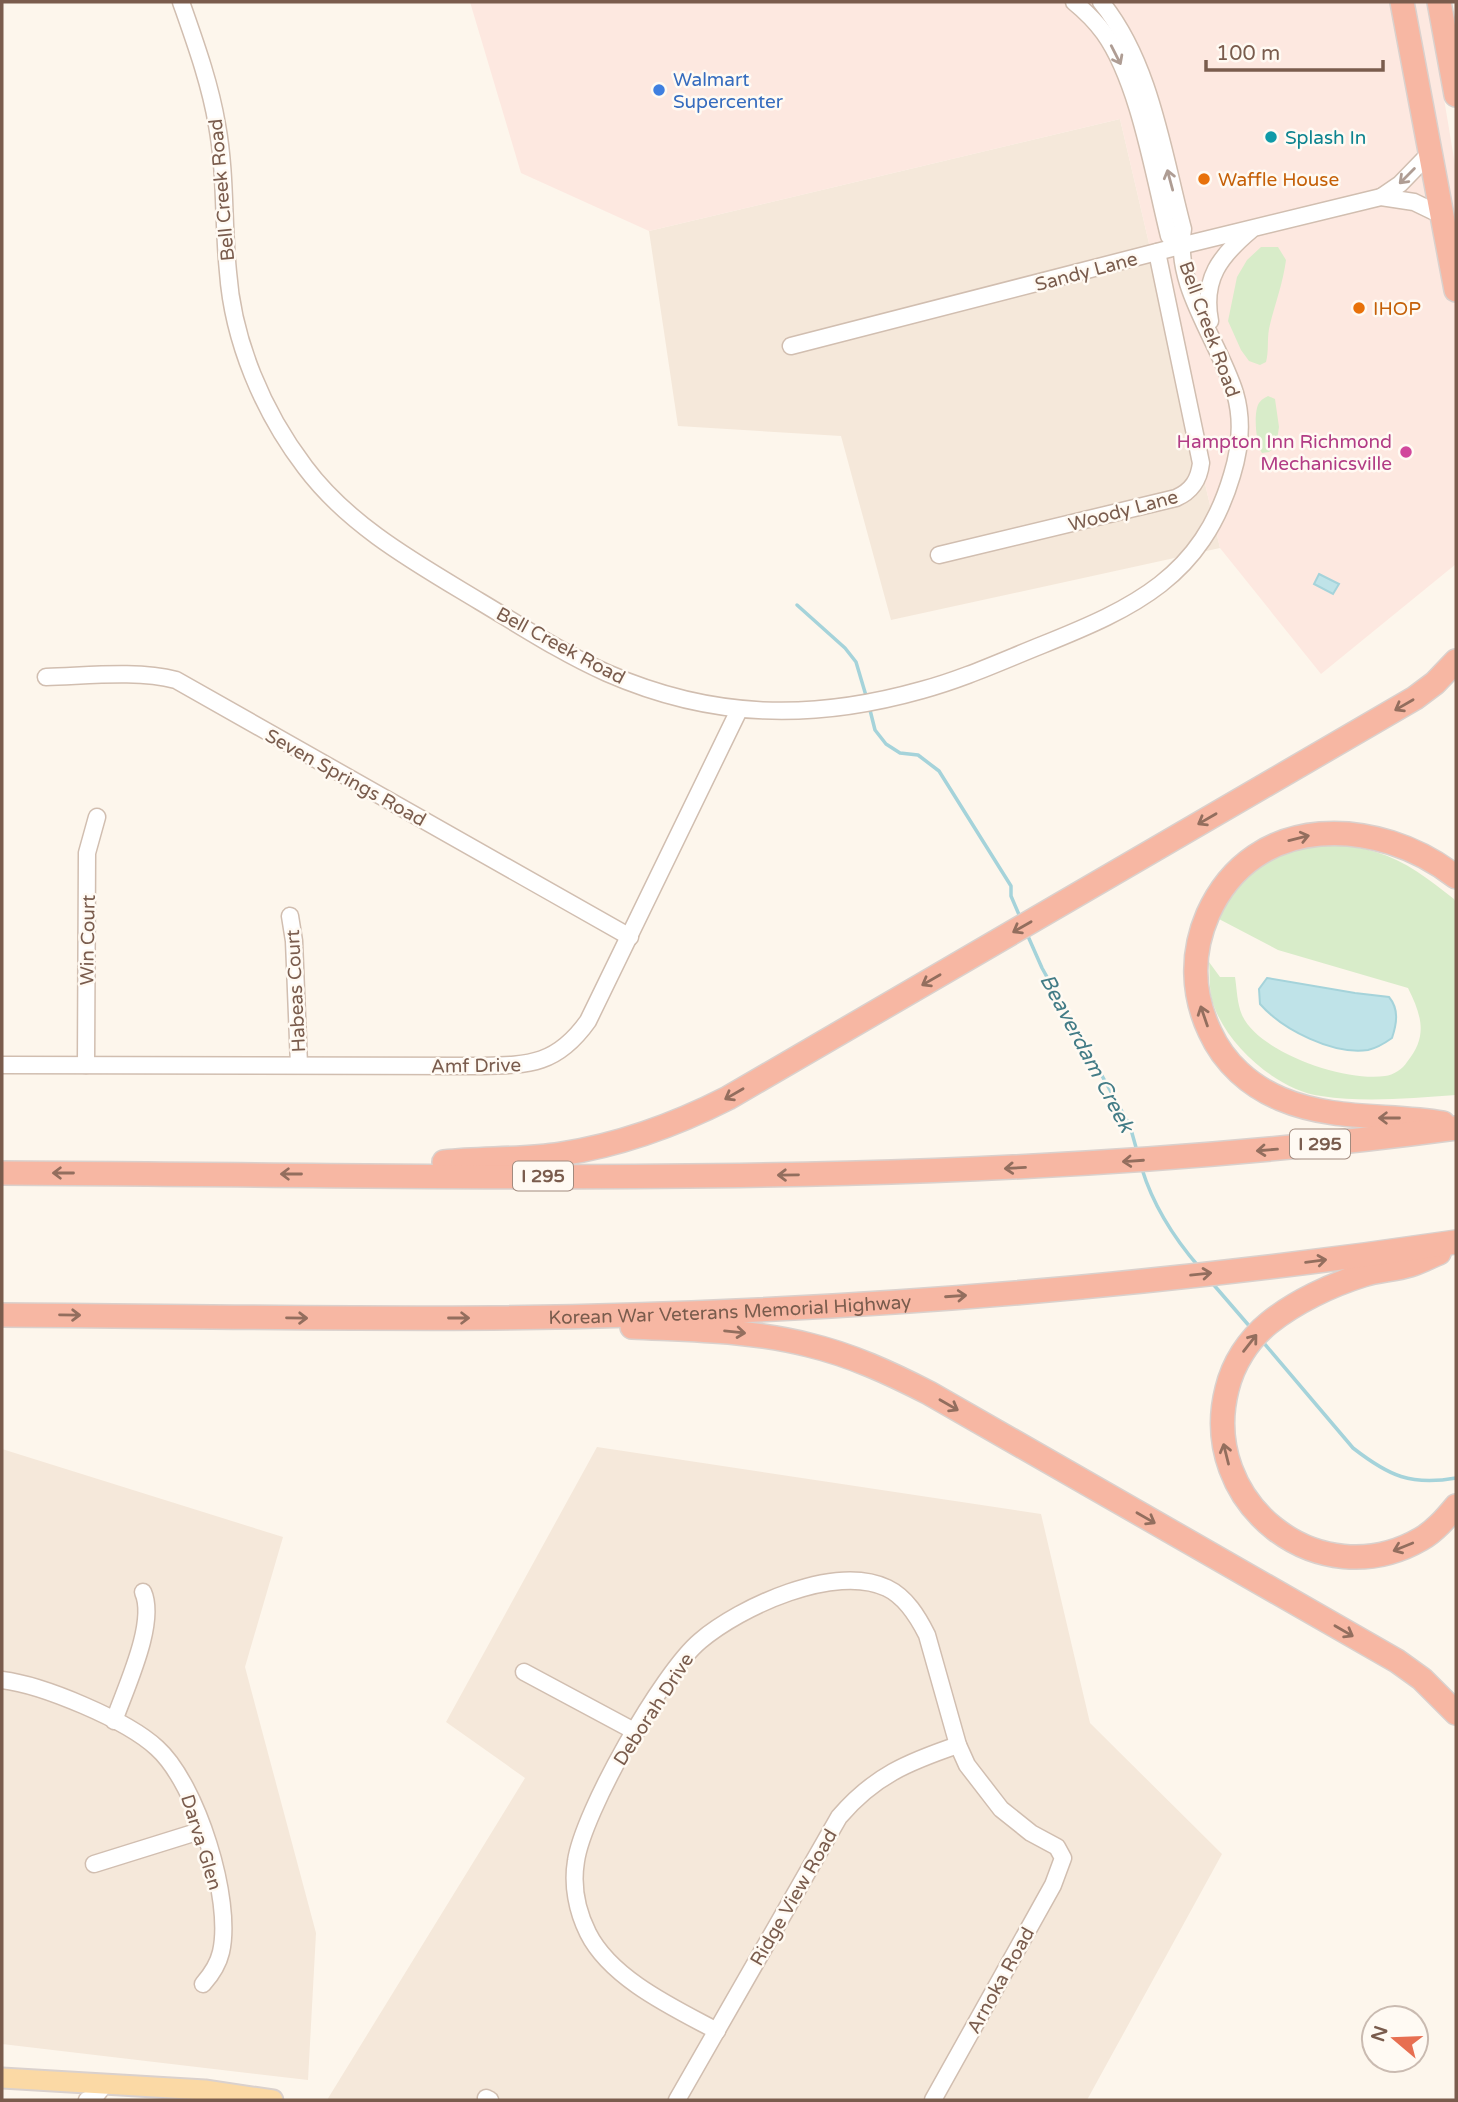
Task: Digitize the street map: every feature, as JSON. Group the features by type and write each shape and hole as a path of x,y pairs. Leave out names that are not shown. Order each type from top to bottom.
{"highway":[{"path":"1402,2 1456,290"},
{"path":"1439,2 1456,95"},
{"path":"1445,2 1445,35"},
{"path":"325,1175 562,1154 644,1135 685,1120 728,1098 1055,909 1415,698 1435,683 1456,661"},
{"path":"1456,877 1413,849 1366,835 1326,833 1291,839 1251,859 1221,890 1204,924 1195,965 1200,1006 1214,1041 1238,1071 1266,1091 1297,1105 1325,1112 1367,1118 1409,1118 1456,1126"},
{"name":"I 295","path":"2,1173 799,1175 1083,1164 1183,1157 1387,1137 1456,1126"},
{"path":"1456,1244 1408,1266 1365,1274 1343,1282 1283,1313 1246,1347 1229,1381 1222,1423 1223,1442 1232,1475 1253,1509 1266,1523 1299,1545 1323,1553 1349,1557 1391,1552 1422,1538 1456,1506"},
{"name":"Korean War Veterans Memorial Highway","path":"2,1315 496,1318 715,1311 876,1302 1155,1279 1456,1244"},
{"path":"496,1318 750,1334 809,1345 866,1363 929,1393 1397,1661 1422,1679 1456,1713"}],"main road":[{"path":"2,2078 205,2090 273,2100"}],"street":[{"name":"Bell Creek Road","path":"181,2 206,78 218,127 228,274 237,328 259,388 276,422 308,471 354,519 374,534 568,654 652,691 707,705 767,712 825,710 923,690 985,668 1122,611 1168,580 1187,560 1212,524 1223,502 1232,477 1239,442 1236,393 1190,286 1180,246 1183,229 1150,97 1126,39 1114,17 1101,2"},
{"name":"Bell Creek Road","path":"1074,2 1104,34 1119,59 1132,90 1168,236 1180,246"},
{"name":"Sandy Lane","path":"791,346 1381,197 1401,184 1431,152"},
{"name":"Sandy Lane","path":"1381,197 1414,202 1443,216"},
{"path":"1213,341 1207,305 1211,279 1230,248 1254,228"},
{"name":"Woody Lane","path":"939,555 1176,498 1196,482 1201,463 1157,252"},
{"name":"Seven Springs Road","path":"46,677 165,677 176,680 630,937"},
{"name":"Amf Drive","path":"2,1065 477,1066 527,1065 541,1062 565,1047 588,1021 739,710"},
{"name":"Win Court","path":"86,1065 88,853 97,817"},
{"name":"Habeas Court","path":"290,916 294,941 299,1065"},
{"name":"Deborah Drive","path":"717,2031 671,2006 614,1967 598,1950 580,1914 575,1881 580,1844 601,1794 666,1682 689,1651 723,1623 764,1602 824,1584 858,1581 888,1588 907,1604 921,1623 958,1745 973,1773 1001,1809 1031,1833 1057,1847 1063,1858"},
{"path":"114,1721 144,1627 147,1605 143,1592"},
{"path":"524,1672 636,1732"},
{"name":"Darva Glen","path":"2,1680 37,1687 114,1721 146,1738 171,1764 194,1804 218,1889 223,1937 218,1961 203,1984"},
{"name":"Ridge View Road","path":"677,2100 839,1817 869,1786 891,1772 911,1761 958,1745"},
{"path":"94,1864 203,1830"},
{"name":"Arnoka Road","path":"933,2100 1053,1885 1063,1858"},
{"path":"87,2100 94,2098 105,2084"}],"shaded area":[{"path":"470,2 1428,2 1456,171 1456,564 1321,674 1220,548 1120,119 649,231 521,173"},
{"path":"1120,119 1220,548 891,620 841,436 678,426 649,231"},
{"path":"597,1447 1041,1514 1090,1723 1222,1854 1087,2100 327,2100 525,1778 446,1722"},
{"path":"2,1449 283,1537 245,1667 316,1933 308,2080 2,2044"}],"green space":[{"path":"1261,247 1278,247 1286,260 1269,329 1266,362 1260,365 1249,361 1241,350 1228,321 1237,277 1247,260"},
{"path":"1268,396 1275,399 1279,427 1276,447 1262,453 1257,436 1256,413 1259,403"},
{"path":"1337,845 1371,851 1397,860 1427,878 1456,903 1456,1095 1355,1099 1304,1092 1287,1085 1254,1062 1240,1048 1218,1016 1211,995 1209,962 1220,977 1235,977 1240,1010 1251,1029 1284,1053 1327,1069 1368,1077 1391,1074 1405,1065 1414,1053 1421,1026 1408,988 1278,950 1217,918 1239,886 1266,863 1298,850"}],"water":[{"path":"1319,574 1339,584 1333,594 1314,584"},
{"path":"1267,978 1389,997 1396,1016 1392,1038 1371,1049 1354,1051 1310,1039 1282,1023 1260,1004 1259,989"}],"waterway":[{"name":"Beaverdam Creek","path":"797,605 845,648 856,662 867,699"},
{"name":"Beaverdam Creek","path":"869,706 875,730 886,744 900,753 918,755 939,771 1011,886 1011,896 1020,917"},
{"name":"Beaverdam Creek","path":"1027,934 1042,968 1130,1126 1137,1151"},
{"name":"Beaverdam Creek","path":"1142,1169 1165,1221 1199,1267"},
{"name":"Beaverdam Creek","path":"1213,1284 1251,1328"},
{"name":"Beaverdam Creek","path":"1263,1342 1353,1448 1366,1458 1390,1472 1413,1479 1426,1481 1456,1478"}],"place":[{"name":"Walmart Supercenter","path":"659,90"},
{"name":"Splash In","path":"1271,137"},
{"name":"Waffle House","path":"1204,179"},
{"name":"IHOP","path":"1359,308"},
{"name":"Hampton Inn Richmond Mechanicsville","path":"1406,452"}]}
